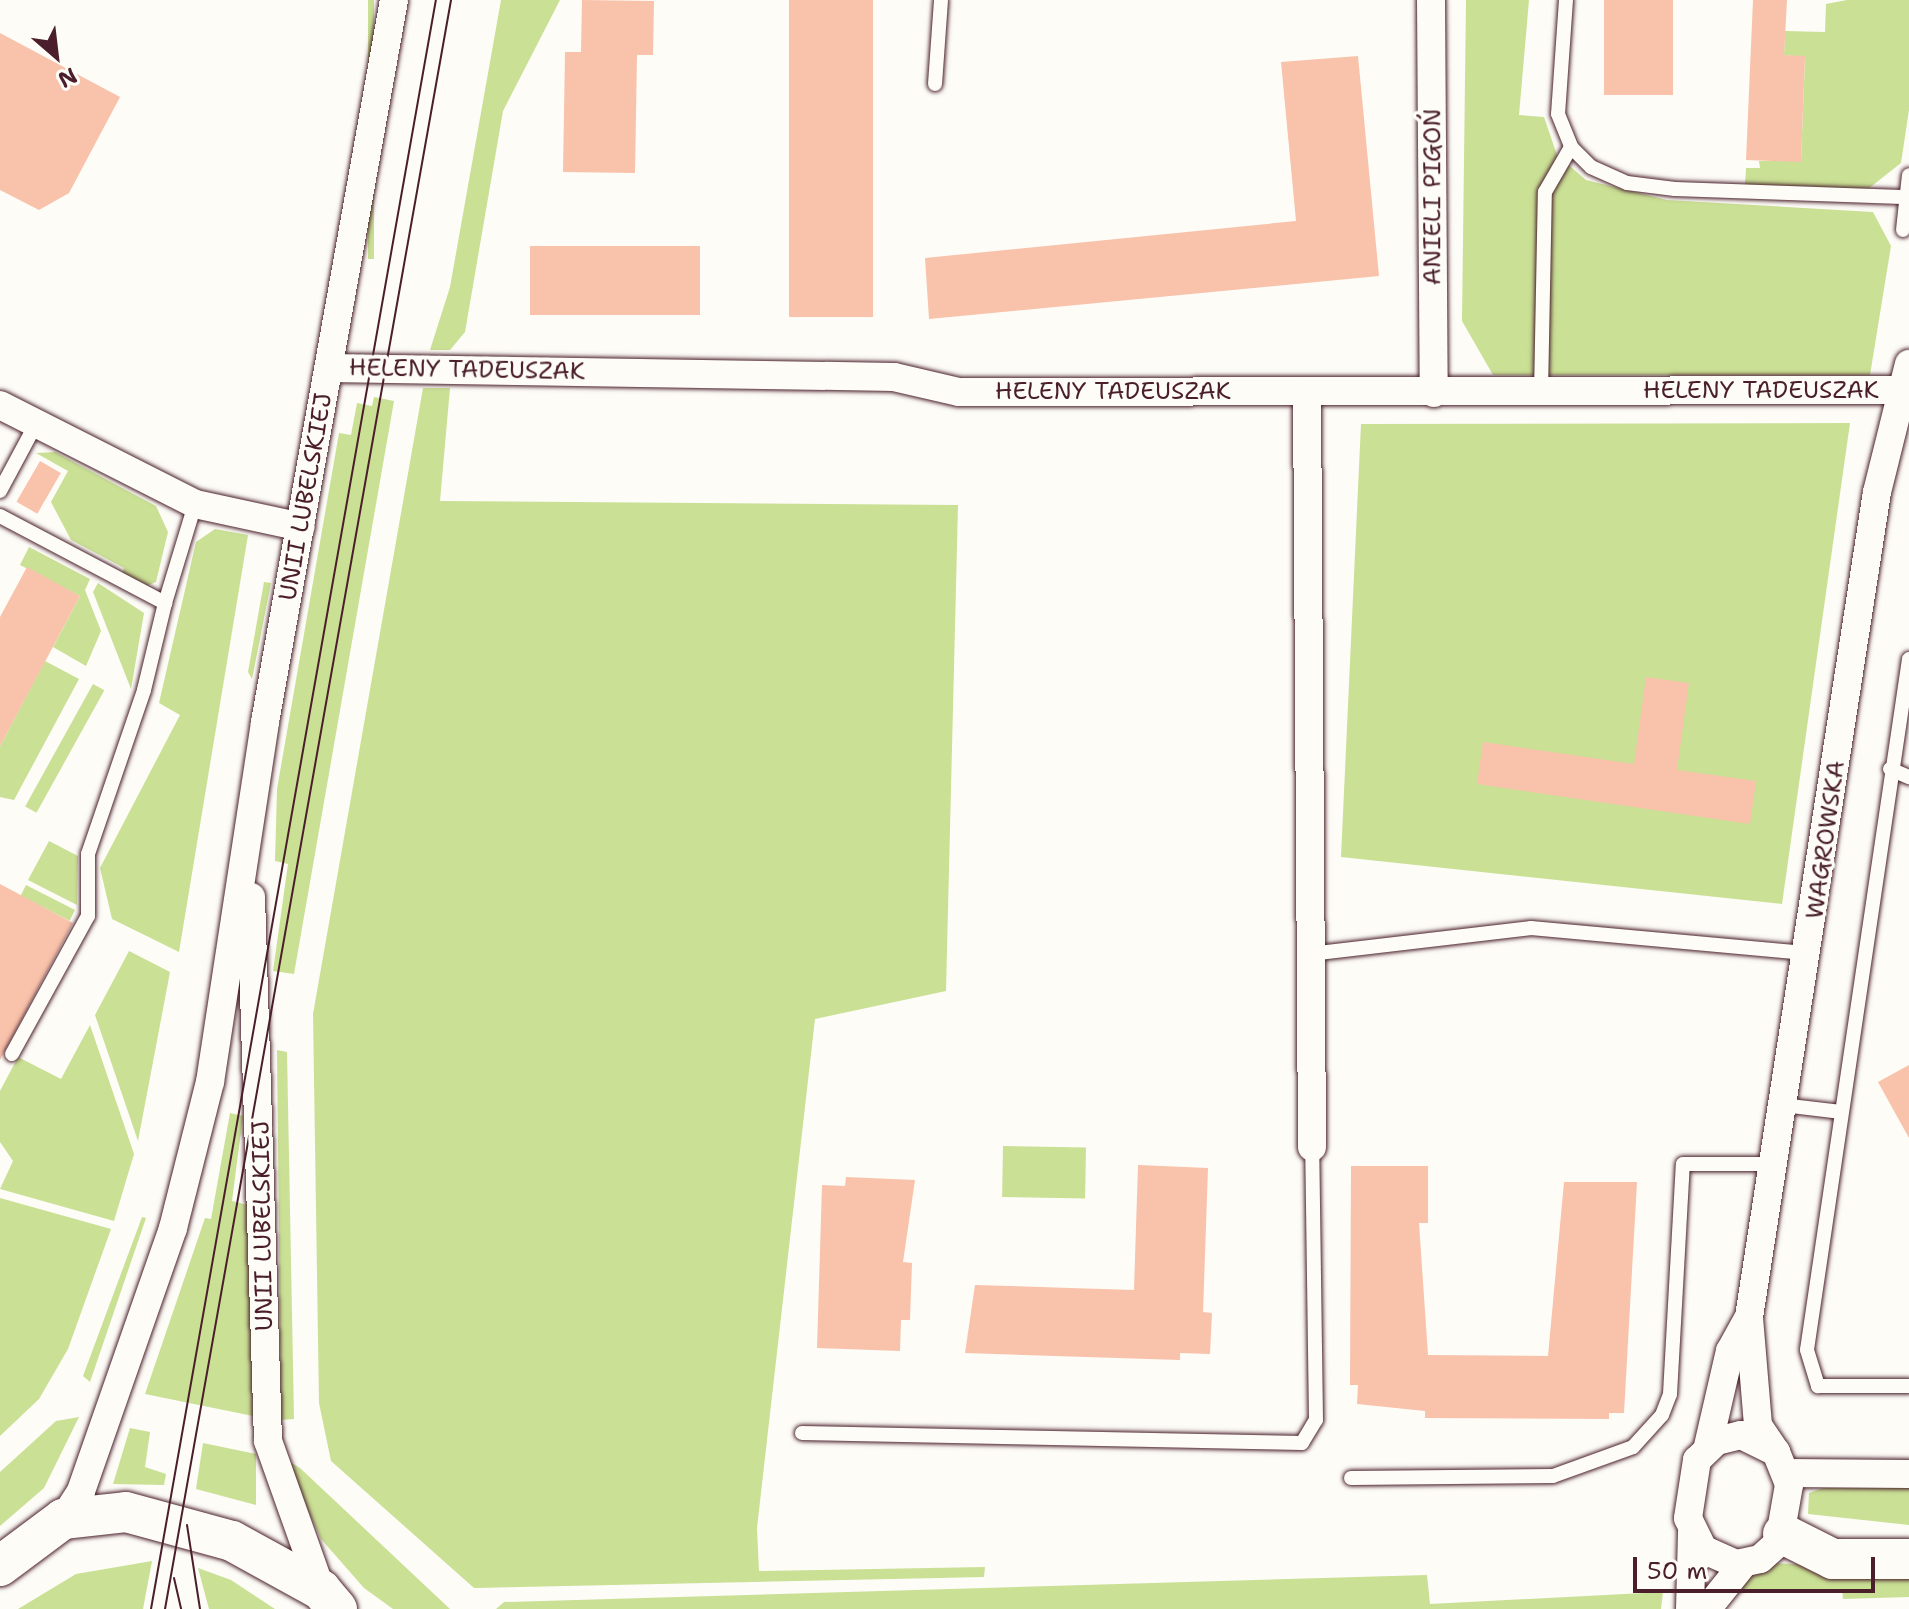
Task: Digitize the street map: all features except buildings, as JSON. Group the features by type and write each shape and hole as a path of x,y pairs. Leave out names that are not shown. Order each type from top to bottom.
{"street":[{"name":"UNII LUBELSKIEJ","path":"63,1519 81,1491 173,1228 210,1082 301,527 394,0"},
{"name":"ANIELI PIGOŃ","path":"1431,0 1434,393"},
{"name":"HELENY TADEUSZAK","path":"329,368 894,377 959,392 1541,393 1904,377"},
{"name":"WAGROWSKA","path":"1782,1462 1758,1425 1749,1317 1808,953 1877,492 1904,377"},
{"path":"1307,391 1312,1147"},
{"path":"0,405 195,504 301,527"},
{"name":"UNII LUBELSKIEJ","path":"248,853 259,997 268,1441 329,1599"},
{"name":"WAGROWSKA","path":"1708,1446 1730,1351 1749,1317"},
{"path":"1690,1609 1691,1473 1708,1446 1741,1435 1782,1462 1909,1474"},
{"path":"1692,1532 1714,1558 1744,1563 1767,1555 1783,1534 1782,1462"},
{"path":"0,1566 63,1519 126,1512 177,1523 232,1541 329,1599"},
{"path":"1783,1534 1833,1559 1909,1559"},
{"path":"1707,1609 1744,1563"}],"lane":[{"path":"935,84 941,0"},
{"path":"1566,0 1558,114 1571,147 1591,167 1627,183 1908,197"},
{"path":"1541,393 1545,192 1571,147"},
{"path":"1903,230 1909,175"},
{"path":"0,491 36,424"},
{"path":"12,1054 88,916 88,854 144,690 165,603 195,504"},
{"path":"0,516 165,603"},
{"path":"1909,659 1890,769 1807,1350 1812,1375 1818,1386 1909,1386"},
{"path":"1890,769 1909,777"},
{"path":"1310,954 1531,928 1808,953"},
{"path":"1782,1105 1841,1112"},
{"path":"802,1433 1302,1443 1316,1420 1312,1147"},
{"path":"1351,1478 1553,1476 1633,1447 1662,1415 1670,1394 1683,1164 1772,1164"}],"green space":[{"path":"368,0 374,0 374,259 368,259"},
{"path":"501,0 560,0 503,111 465,332 450,350 430,350 450,287"},
{"path":"1466,0 1529,0 1519,115 1544,117 1557,155 1586,180 1667,200 1873,212 1891,246 1870,375 1493,375 1462,321"},
{"path":"1847,0 1909,0 1909,110 1901,163 1868,189 1745,185 1746,168 1760,168 1759,161 1801,161 1805,57 1784,55 1785,31 1825,32 1826,4"},
{"path":"423,388 450,388 440,501 958,505 946,991 815,1019 757,1528 759,1571 985,1567 984,1577 474,1588 331,1461 319,1403 313,1014"},
{"path":"374,397 394,401 294,974 273,971 288,864 275,861 277,789 339,433 351,435 357,403 372,406"},
{"path":"1850,423 1782,904 1341,857 1361,424"},
{"path":"55,452 156,506 168,532 156,582 146,586 121,576 124,568 71,540 51,502 68,471 36,453"},
{"path":"215,529 248,535 179,952 112,919 100,868 180,715 159,703 196,542"},
{"path":"29,547 90,579 85,590 101,631 86,666 53,647 80,596 20,565"},
{"path":"264,582 271,583 252,679 248,672"},
{"path":"98,583 144,613 131,689 93,592"},
{"path":"45,661 79,679 14,800 0,797 0,746"},
{"path":"93,684 104,690 36,813 25,806"},
{"path":"49,841 78,856 77,905 28,880"},
{"path":"26,885 75,910 70,921 21,896"},
{"path":"129,951 170,972 138,1141 95,1015"},
{"path":"90,1025 134,1154 114,1221 0,1189 13,1161 0,1142 0,1091 18,1057 61,1079"},
{"path":"277,1050 287,1052 294,1419 281,1420"},
{"path":"230,1113 243,1116 232,1201 248,1205 253,1416 145,1394 205,1218 211,1219"},
{"path":"1003,1146 1086,1147 1085,1198 1002,1197"},
{"path":"0,1198 111,1229 68,1349 39,1399 0,1436"},
{"path":"142,1217 146,1218 90,1382 83,1376"},
{"path":"79,1417 44,1488 0,1526 0,1472 56,1421"},
{"path":"130,1428 150,1432 145,1467 166,1474 164,1485 113,1484"},
{"path":"203,1443 256,1454 256,1505 196,1489"},
{"path":"285,1459 300,1468 450,1609 393,1609 364,1588 321,1539"},
{"path":"1909,1486 1909,1525 1808,1514 1809,1493 1823,1488"},
{"path":"152,1561 143,1609 18,1609 76,1574"},
{"path":"1772,1563 1909,1570 1909,1597 1843,1599 1842,1589 1723,1594"},
{"path":"198,1568 231,1580 275,1609 209,1609"},
{"path":"1427,1575 1430,1604 1663,1592 1661,1609 496,1609 504,1602"}],"tram line":[{"path":"151,1609 436,0"},
{"path":"165,1609 451,0"},
{"path":"187,1525 200,1609"},
{"path":"174,1578 181,1609"}]}
